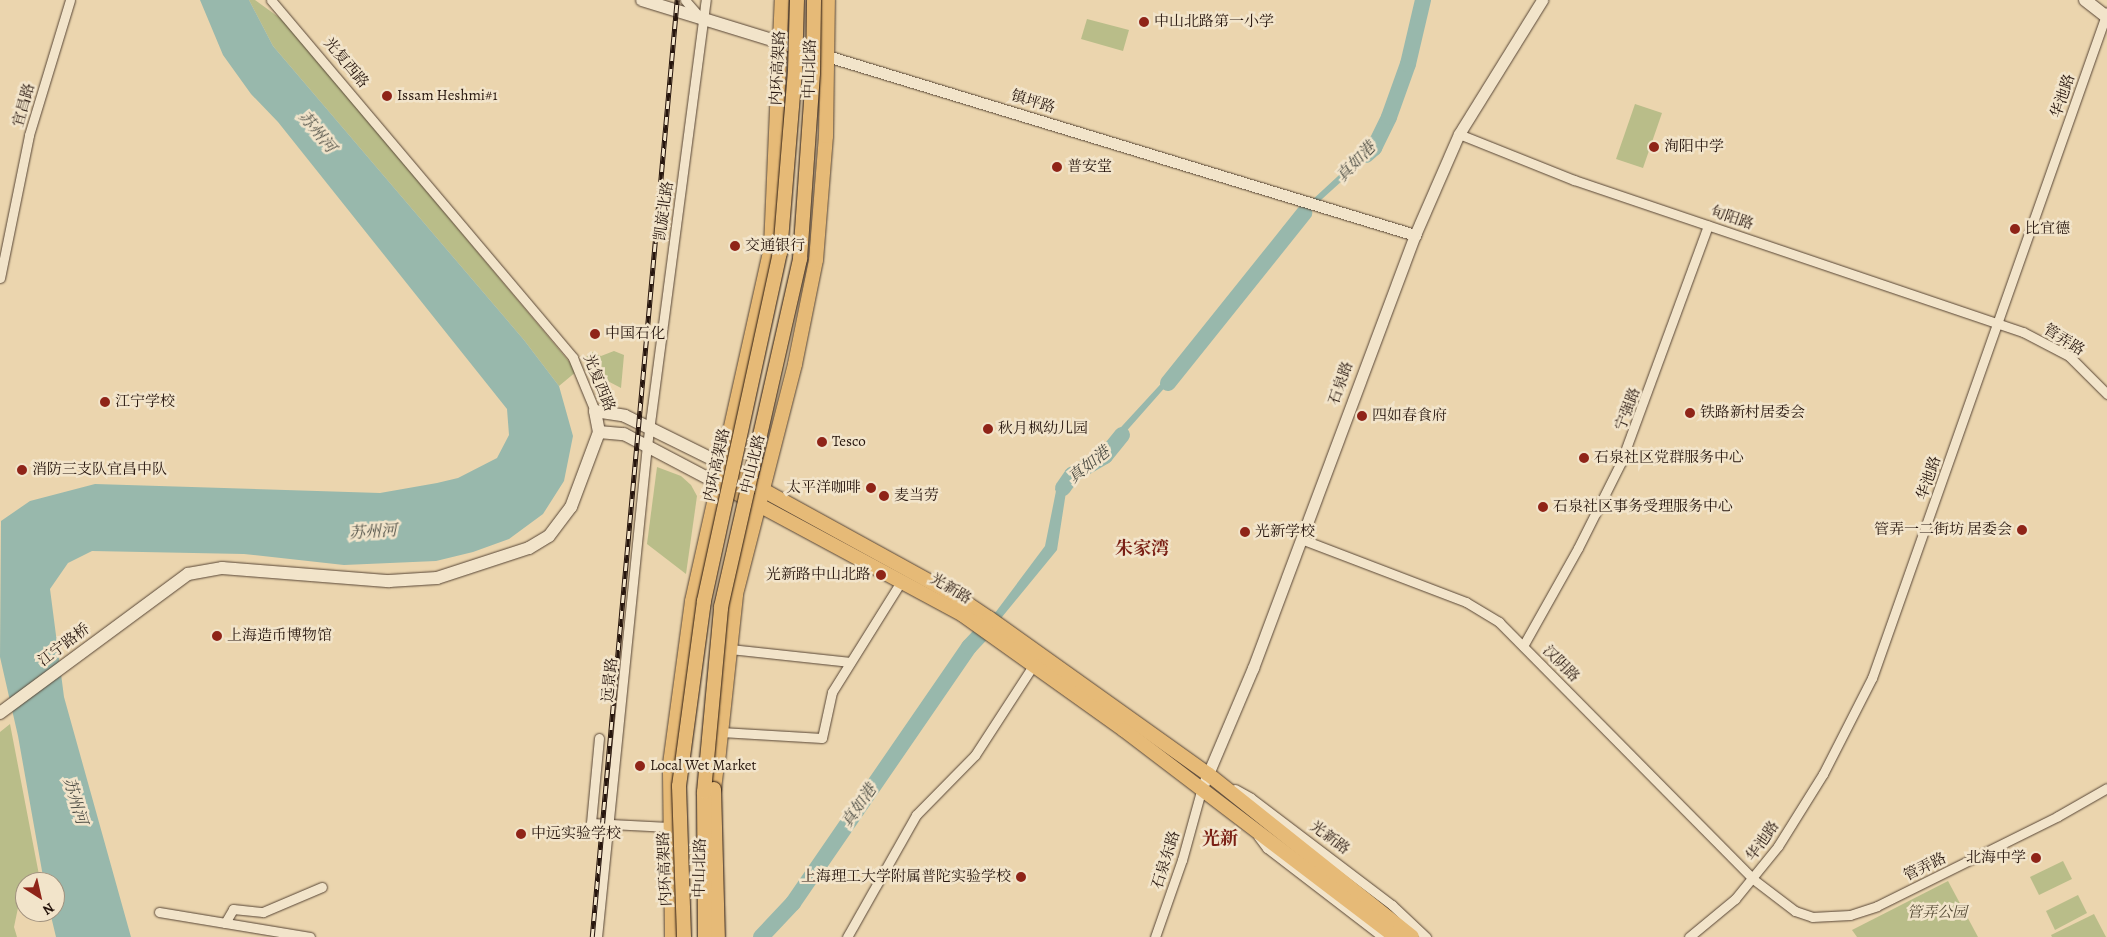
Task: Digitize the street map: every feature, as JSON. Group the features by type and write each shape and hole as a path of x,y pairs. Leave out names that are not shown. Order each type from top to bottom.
{"main road":[{"name":"镇坪路","path":"642,0 703,22 827,56"},
{"name":"中山北路","path":"672,937 669,828 670,764 691,611 717,483 771,247 782,0"},
{"name":"内环高架路","path":"684,937 679,786 704,601 780,253 795,71 797,0"},
{"path":"705,937 704,792 721,607 800,259 813,73 814,0"},
{"name":"中山北路","path":"717,937 719,750 736,594 796,364 816,260 826,136 828,0"},
{"path":"2085,0 2107,13"},
{"path":"2099,0 2107,13"},
{"name":"光新路","path":"595,411 625,416 650,426 722,464 763,490 948,592 985,623 1208,774 1396,937"},
{"name":"光复西路","path":"188,574 222,568 389,581 437,578 509,556 549,536 571,507 599,432 595,411"},
{"name":"光新路","path":"599,432 624,434 985,623"},
{"name":"江宁路桥","path":"0,713 146,603 188,574"},
{"name":"光新路","path":"1024,650 1034,664 1253,830 1297,853 1383,911 1412,937"},
{"path":"717,937 714,788 719,750"}],"street":[{"name":"宜昌路","path":"0,278 29,135 70,0"},
{"name":"光复西路","path":"271,0 573,358 595,411"},
{"path":"685,0 703,22"},
{"name":"凯旋北路","path":"650,426 706,0"},
{"name":"石泉路","path":"1201,791 1301,539 1415,235 1459,134 1542,0"},
{"name":"华池路","path":"1689,937 1714,918 1753,879 1823,774 1878,665 2107,13"},
{"name":"镇坪路","path":"827,56 1415,235"},
{"name":"旬阳路","path":"1459,134 1574,180 1998,322"},
{"name":"宁强路","path":"1523,646 1578,548 1621,462 1708,225"},
{"name":"管弄路","path":"1998,322 2069,356 2107,394"},
{"name":"远景路","path":"597,937 650,426"},
{"name":"汉阴路","path":"1301,539 1466,602 1499,622 1753,879"},
{"path":"721,732 822,738 832,692 902,580"},
{"path":"730,649 850,662"},
{"path":"847,937 911,822 975,755 1034,664"},
{"path":"599,738 591,823 669,828"},
{"name":"光新路","path":"1208,774 1251,798 1392,905 1426,937"},
{"name":"管弄路","path":"1753,879 1795,911 1812,917 1850,916 1877,906 2058,816 2107,788"},
{"name":"石泉东路","path":"1155,937 1182,860 1201,791"},
{"name":"光新路","path":"1253,830 1267,848 1383,937"},
{"path":"225,923 233,909 263,912 322,886"},
{"path":"159,912 310,937"}],"green space":[{"path":"249,0 255,0 284,21 577,371 559,386 524,340 273,46"},
{"path":"1087,19 1129,30 1123,51 1081,39"},
{"path":"1635,104 1662,113 1643,168 1616,159"},
{"path":"614,351 624,355 621,388 600,377 585,358 592,352 601,356"},
{"path":"657,467 681,476 691,485 697,496 686,574 647,544"},
{"path":"10,724 38,872 15,872 14,927 17,937 0,937 0,732"},
{"path":"2063,861 2072,879 2039,895 2030,877"},
{"name":"管弄公园","path":"1948,881 1978,937 1857,937 1852,930"},
{"path":"2078,895 2087,913 2055,930 2046,911"},
{"path":"2094,914 2106,937 2052,937 2051,935"}],"water":[{"name":"苏州河","path":"200,0 249,0 273,46 524,340 559,386 573,436 564,481 543,514 509,539 473,552 436,561 344,565 244,554 92,551 68,563 50,589 64,697 131,937 56,937 52,922 65,922 65,872 42,872 18,736 0,657 1,521 30,501 95,484 380,493 458,478 497,458 509,435 507,409 278,122 251,94 223,55"},
{"path":"1417,0 1422,0 1412,65 1392,119 1375,151 1289,229 1183,367 1108,452 1077,472 1066,492 1057,550 1002,617 995,613 1045,546 1057,486 1068,470 1100,450 1180,363 1284,226 1377,140 1389,117 1408,64"}],"waterway":[{"name":"真如港","path":"1366,155 1374,148 1389,117 1408,64 1423,0"},
{"name":"真如港","path":"1168,383 1304,213"},
{"name":"真如港","path":"1063,488 1072,475 1105,456 1122,435"},
{"name":"真如港","path":"761,937 793,903 969,647 994,620"}],"railway":[{"path":"592,937 677,0"}],"place":[{"name":"中山北路第一小学","path":"1144,22"},
{"name":"Issam Heshmi#1","path":"387,96"},
{"name":"洵阳中学","path":"1654,147"},
{"name":"普安堂","path":"1057,167"},
{"name":"比宜德","path":"2015,229"},
{"name":"交通银行","path":"735,246"},
{"name":"中国石化","path":"595,334"},
{"name":"江宁学校","path":"105,402"},
{"name":"铁路新村居委会","path":"1690,413"},
{"name":"四如春食府","path":"1362,416"},
{"name":"秋月枫幼儿园","path":"988,429"},
{"name":"Tesco","path":"822,442"},
{"name":"石泉社区党群服务中心","path":"1584,458"},
{"name":"消防三支队宜昌中队","path":"22,470"},
{"name":"太平洋咖啡","path":"871,488"},
{"name":"麦当劳","path":"884,496"},
{"name":"石泉社区事务受理服务中心","path":"1543,507"},
{"name":"管弄一二街坊 居委会","path":"2022,530"},
{"name":"光新学校","path":"1245,532"},
{"name":"光新路中山北路","path":"881,575"},
{"name":"上海造币博物馆","path":"217,636"},
{"name":"Local Wet Market","path":"640,766"},
{"name":"中远实验学校","path":"521,834"},
{"name":"北海中学","path":"2036,858"},
{"name":"上海理工大学附属普陀实验学校","path":"1021,877"}],"district":[{"name":"朱家湾","path":"1142,548"},
{"name":"光新","path":"1220,838"}]}
